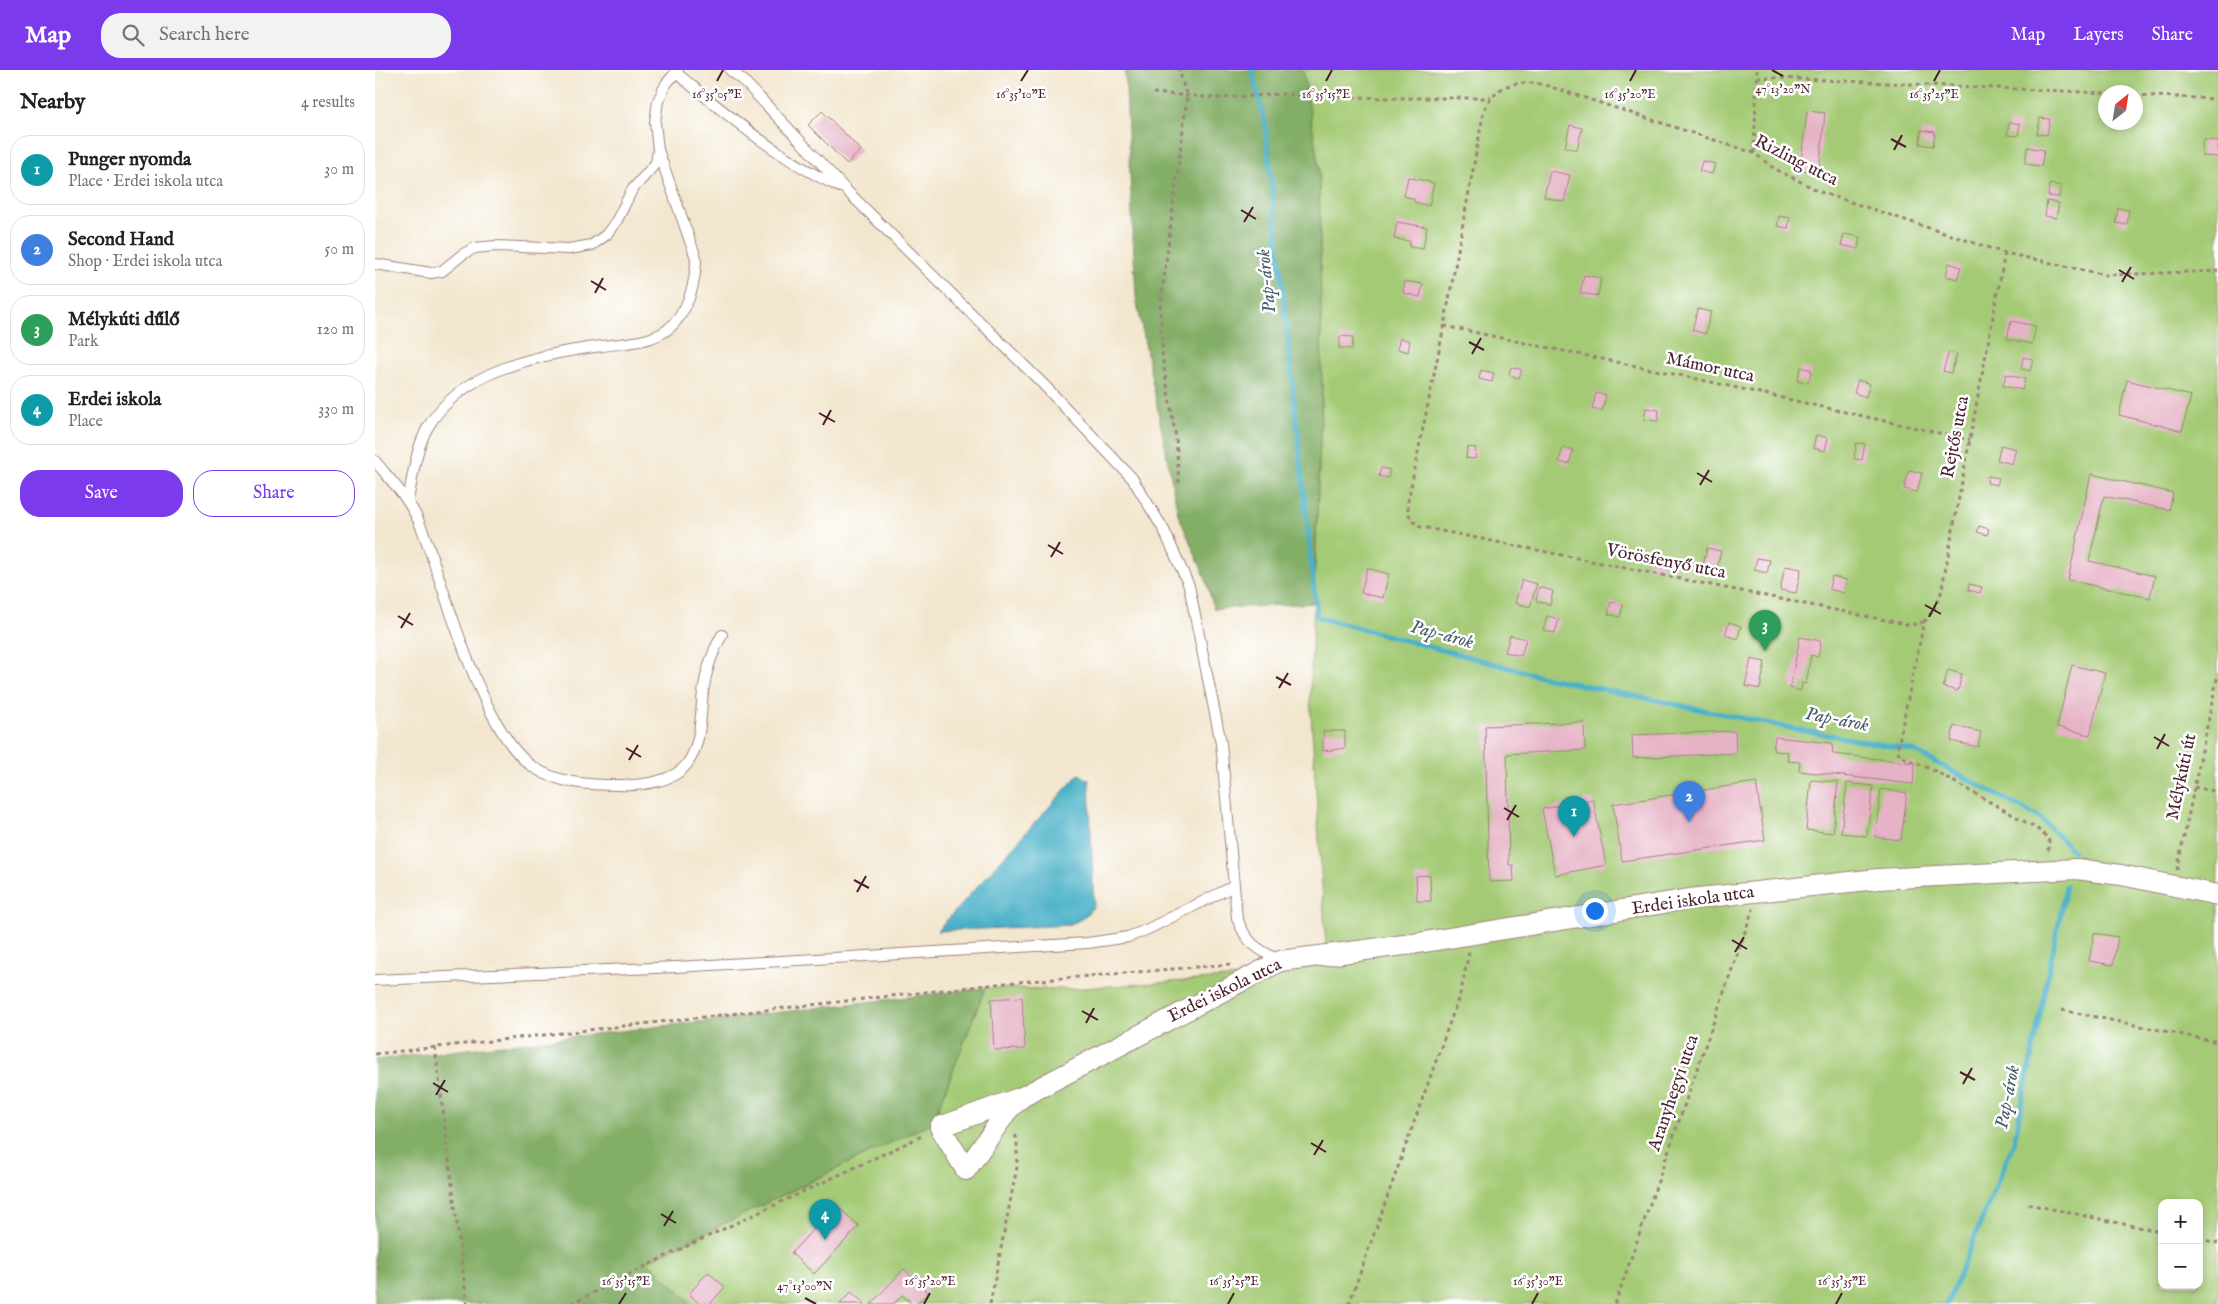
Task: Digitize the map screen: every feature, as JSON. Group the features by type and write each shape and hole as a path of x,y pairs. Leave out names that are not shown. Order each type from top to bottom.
{"street":[{"name":"Erdei iskola utca","path":"1015,1104 966,1170 940,1127 1015,1104 1280,960 1472,934 1689,899 1878,879 2077,869 2121,875 2218,895"}],"lane":[{"path":"730,70 743,80 846,190 1042,383 1125,472 1163,530 1189,586 1221,743 1237,918 1243,935 1255,948 1280,960"},
{"path":"408,500 417,456 429,426 455,395 490,374 524,360 650,338 668,329 679,316 691,295 696,274 696,258 659,150 655,122 658,101 677,71 797,166 846,190"},
{"path":"375,264 431,272 442,271 463,254 475,248 495,246 569,249 592,245 605,235 617,220 632,190 657,163 659,150"},
{"path":"375,462 408,500 422,528 441,589 494,718 516,752 533,767 556,778 589,785 634,786 665,779 685,766 695,750 700,729 703,691 708,669 713,650 722,635"},
{"path":"375,980 677,967 1088,943 1128,937 1146,930 1234,886"}],"path":[{"path":"1179,70 1187,97 1160,309 1163,362 1176,438 1179,483"},
{"path":"1754,152 1757,70"},
{"path":"1757,77 2098,93"},
{"name":"Rizling utca","path":"1491,98 1499,90 1512,83 1543,84 1754,152 1775,168 1823,193 2005,254 2106,274 2218,271"},
{"path":"1153,94 1219,98 1282,94 1383,98 1491,98"},
{"path":"2143,95 2218,99"},
{"path":"1444,326 1484,110 1491,98"},
{"name":"Rejtős utca","path":"1924,622 1934,609 1941,592 2005,254"},
{"name":"Mámor utca","path":"1444,326 1693,378 1970,440"},
{"name":"Vörösfenyő utca","path":"1444,326 1407,501 1408,513 1417,526 1910,625 1924,622"},
{"path":"1924,622 1897,751 1903,757 1935,771 2036,828 2048,838 2050,847 2045,854 2038,854"},
{"name":"Mélykúti út","path":"2174,886 2218,674"},
{"path":"2194,787 2218,792"},
{"name":"Aranyhegyi utca","path":"1615,1304 1759,892"},
{"path":"1349,1304 1461,991 1472,934"},
{"path":"375,1054 1006,983 1241,964"},
{"path":"2063,1010 2218,1042"},
{"path":"435,1047 467,1304"},
{"path":"991,1304 1017,1167 1015,1104"},
{"path":"571,1304 667,1255 940,1127"},
{"path":"2028,1204 2158,1231"},
{"path":"2203,1240 2218,1243"}],"green space":[{"path":"1125,70 1303,70 1319,168 1322,390 1313,603 1214,609 1205,577 1178,514 1136,297"},
{"path":"1303,70 2218,70 2218,1304 692,1304 647,1261 933,1122 985,988 1069,989 1283,974 1327,963 1310,698 1322,390 1319,168"},
{"path":"985,988 933,1122 647,1261 692,1304 375,1304 375,1060"}],"water":[{"path":"1079,774 1089,780 1094,906 1083,918 1070,925 937,931"}],"building":[{"path":"822,111 861,150 847,164 808,125"},
{"path":"1807,111 1825,113 1819,172 1800,170"},
{"path":"2040,118 2050,119 2047,135 2037,134"},
{"path":"2009,122 2020,124 2018,136 2007,135"},
{"path":"1570,125 1582,128 1577,150 1565,147"},
{"path":"1921,130 1935,132 1933,146 1920,144"},
{"path":"2202,140 2218,141 2218,157 2202,156"},
{"path":"2027,147 2044,150 2041,166 2025,164"},
{"path":"1702,161 1715,164 1712,174 1699,171"},
{"path":"1550,171 1570,175 1564,202 1544,197"},
{"path":"1408,177 1434,183 1429,206 1414,202 1414,199 1404,196"},
{"path":"2049,184 2061,186 2059,197 2048,196"},
{"path":"2047,201 2059,203 2056,218 2045,216"},
{"path":"2118,208 2129,210 2127,225 2116,223"},
{"path":"1779,216 1790,218 1788,228 1777,226"},
{"path":"1397,222 1427,227 1423,249 1409,247 1410,241 1394,239"},
{"path":"1844,234 1860,237 1858,249 1841,245"},
{"path":"1949,263 1961,267 1957,279 1946,276"},
{"path":"1584,275 1601,278 1598,296 1580,293"},
{"path":"1405,281 1423,284 1420,297 1403,293"},
{"path":"1698,309 1711,312 1705,334 1692,330"},
{"path":"2011,321 2036,326 2032,344 2007,339"},
{"path":"1340,336 1353,337 1352,349 1339,348"},
{"path":"1400,338 1410,341 1408,352 1397,349"},
{"path":"1949,352 1957,354 1951,373 1943,371"},
{"path":"2023,357 2033,359 2030,371 2021,369"},
{"path":"1511,367 1522,370 1519,378 1509,375"},
{"path":"1801,367 1812,370 1808,383 1797,381"},
{"path":"1481,370 1494,373 1492,382 1479,379"},
{"path":"2006,374 2025,379 2022,390 2003,386"},
{"path":"1858,380 1870,384 1866,397 1854,393"},
{"path":"2127,380 2191,396 2182,431 2119,415"},
{"path":"1596,393 1606,395 1602,411 1592,409"},
{"path":"1646,408 1659,410 1658,421 1644,420"},
{"path":"1816,435 1828,438 1825,451 1813,448"},
{"path":"1856,443 1865,444 1862,460 1854,459"},
{"path":"2001,445 2016,449 2012,464 1997,460"},
{"path":"1467,447 1476,448 1475,459 1466,458"},
{"path":"1563,447 1573,450 1569,464 1559,462"},
{"path":"1381,468 1390,470 1388,478 1379,476"},
{"path":"1909,470 1922,473 1917,492 1904,489"},
{"path":"2091,474 2173,493 2169,510 2104,496 2089,561 2155,576 2150,598 2068,580"},
{"path":"1988,476 1999,478 1997,485 1987,483"},
{"path":"1979,526 1989,529 1987,535 1977,532"},
{"path":"1707,548 1721,551 1717,568 1703,565"},
{"path":"1649,556 1663,557 1662,568 1648,566"},
{"path":"1757,558 1770,560 1767,573 1754,570"},
{"path":"1785,566 1801,569 1796,593 1780,590"},
{"path":"1367,568 1389,574 1383,598 1361,593"},
{"path":"1832,576 1847,580 1844,593 1829,589"},
{"path":"1522,580 1537,584 1530,607 1515,603"},
{"path":"1969,584 1982,587 1980,593 1968,590"},
{"path":"1539,587 1553,591 1550,605 1536,601"},
{"path":"1611,602 1623,605 1620,617 1608,614"},
{"path":"1547,616 1559,619 1555,633 1543,630"},
{"path":"1729,622 1741,626 1738,639 1725,635"},
{"path":"1510,635 1526,639 1521,656 1505,652"},
{"path":"1800,637 1821,641 1818,657 1811,655 1806,684 1802,683 1801,691 1790,688"},
{"path":"1751,659 1765,662 1760,689 1745,686"},
{"path":"2072,665 2105,673 2090,735 2057,727"},
{"path":"1948,670 1962,674 1958,691 1943,687"},
{"path":"1584,722 1585,750 1507,754 1509,865 1513,865 1514,881 1489,882 1485,726"},
{"path":"1954,726 1981,732 1978,747 1951,741"},
{"path":"1323,731 1345,731 1345,748 1323,751"},
{"path":"1735,731 1736,753 1633,758 1632,735"},
{"path":"1775,737 1832,743 1833,754 1915,763 1913,784 1799,771 1800,762 1787,761 1788,752 1773,751"},
{"path":"1811,780 1838,782 1833,833 1806,830"},
{"path":"1756,782 1765,840 1622,861 1613,804"},
{"path":"1847,783 1873,786 1867,836 1841,833"},
{"path":"1881,789 1907,793 1901,840 1875,837"},
{"path":"1593,799 1606,865 1555,875 1542,809"},
{"path":"1430,875 1431,901 1417,901 1416,876"},
{"path":"2094,933 2118,937 2113,965 2089,961"},
{"path":"1022,997 1025,1049 994,1050 991,999"},
{"path":"836,1205 859,1226 814,1274 791,1253"},
{"path":"904,1269 928,1292 917,1304 912,1304 902,1295 894,1304 871,1304"},
{"path":"708,1272 725,1287 710,1304 700,1304 689,1294"},
{"path":"851,1292 864,1303 840,1304"}],"waterway":[{"name":"Pap-árok","path":"1252,70 1265,122 1317,617 1548,678 1795,729 1912,750 2041,818 2073,851"},
{"name":"Pap-árok","path":"1947,1304 2014,1142 2066,886"}],"place":[{"name":"Mélykúti dűlő","path":"1765,651"},
{"name":"Second Hand","path":"1689,822"},
{"name":"Punger nyomda","path":"1574,837"},
{"name":"Erdei iskola","path":"825,1240"}]}
